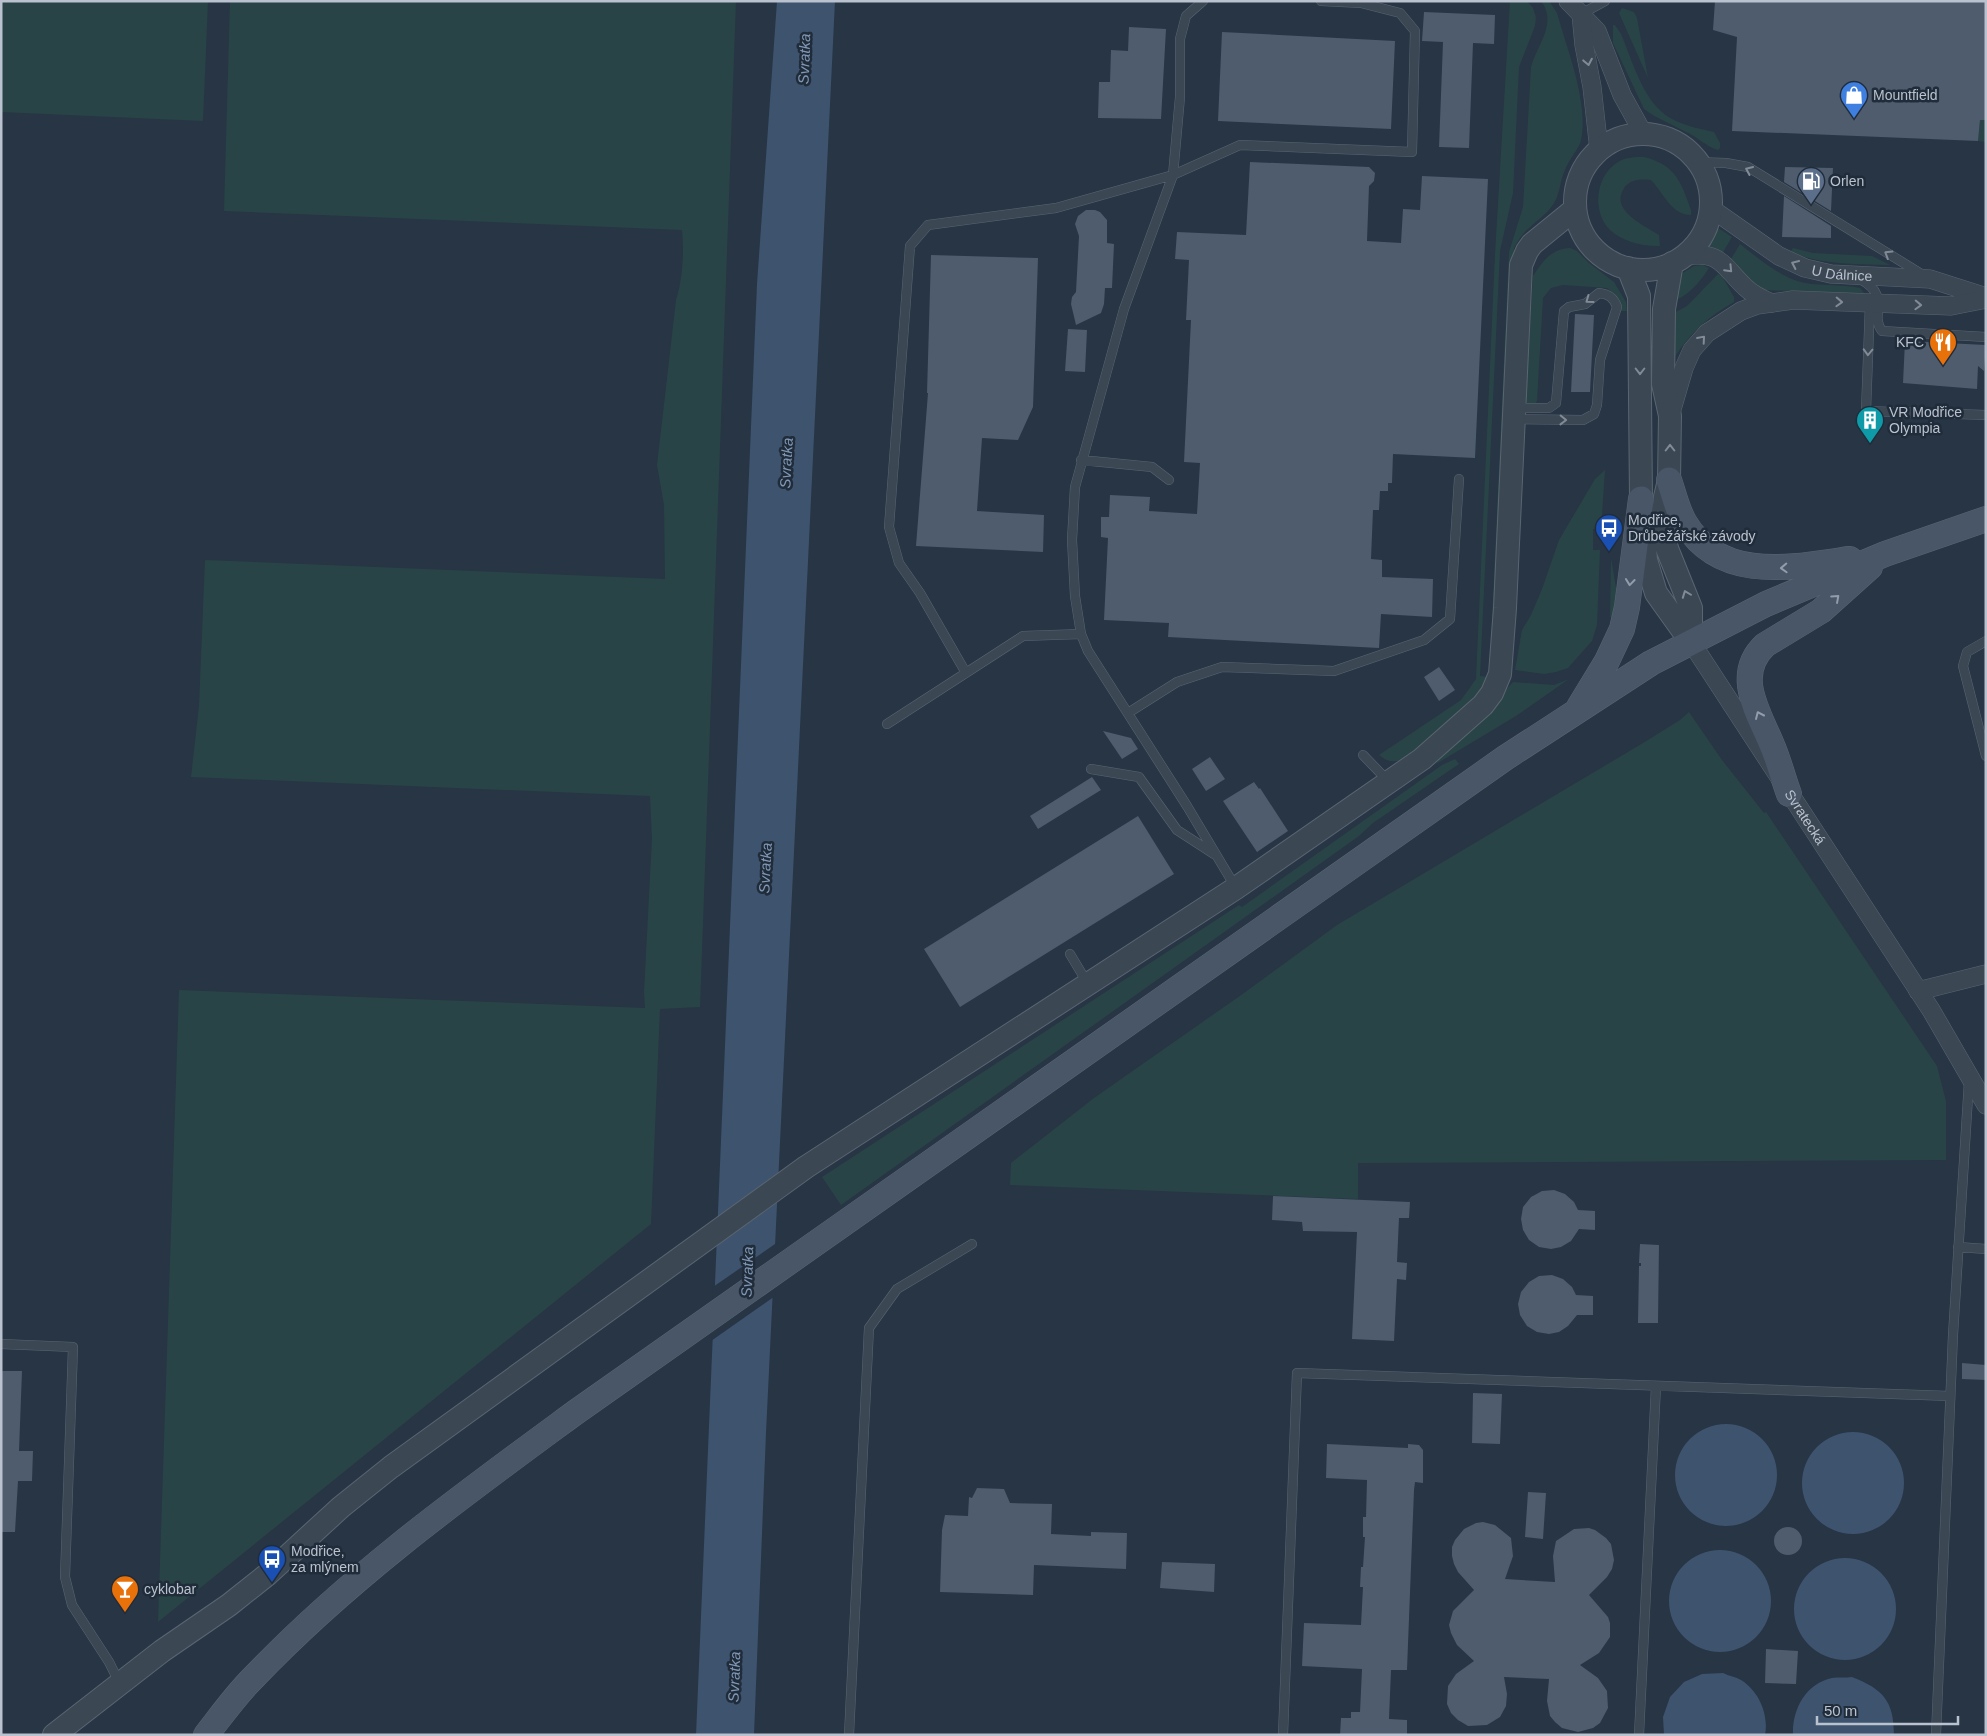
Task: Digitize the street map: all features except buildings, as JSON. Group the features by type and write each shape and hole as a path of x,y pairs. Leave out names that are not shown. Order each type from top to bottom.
{"main road":[{"path":"1669,480 1680,515 1690,531 1710,551 1726,559 1774,568 1784,568 1885,554"},
{"path":"1576,711 1607,661 1622,629 1627,607 1641,499"},
{"path":"206,1735 251,1680 318,1614 376,1564 471,1489 1504,758 1651,663 1766,604 1885,554 1986,519"},
{"path":"1789,794 1774,748 1750,689 1750,671 1753,660 1765,645 1821,611 1885,554"}],"street":[{"path":"1568,1 1597,32 1622,95 1643,133"},
{"path":"1581,14 1599,150"},
{"path":"1691,642 1692,608 1663,536 1663,509 1669,480 1670,416 1663,384 1664,309 1679,259 1701,240 1707,229 1712,209 1705,178 1696,162 1688,153 1670,140 1655,134 1643,133 1621,137 1599,150 1585,166 1580,174 1575,210 1581,230 1592,247 1609,261 1628,268 1652,270 1679,259 1700,254 1712,256 1728,266 1745,287 1754,294 1772,302"},
{"name":"U Dálnice","path":"1712,209 1792,264 1818,271 1930,279 1986,298"},
{"path":"54,1735 162,1651 229,1605 264,1577 341,1507 391,1467 701,1241 806,1167 1236,888 1422,759 1483,705 1492,693 1500,674 1523,257 1538,240 1575,210"},
{"path":"1628,268 1639,296 1641,499 1646,560 1652,582 1662,604 1691,642"},
{"name":"U Dálnice","path":"1670,416 1684,368 1692,350 1707,332 1741,311 1772,302 1793,300 1951,306 1986,298"},
{"name":"Svratecká","path":"1691,642 1931,1010 1986,1105"},
{"path":"1918,991 1986,974"}],"lane":[{"path":"1203,1 1186,16 1180,39 1180,97 1173,175 1124,309 1082,460 1075,487 1072,540 1075,596 1081,634 1088,651 1236,888"},
{"path":"966,673 920,594 899,563 889,527 910,246 928,225 1056,208 1173,175 1240,145 1412,152 1415,31 1400,12 1361,3 1321,1"},
{"path":"1581,14 1605,1"},
{"path":"1696,162 1726,163 1748,168 1930,279"},
{"path":"1851,274 1872,287 1876,293 1866,411 1986,415"},
{"path":"1598,293 1606,294 1614,300 1616,307 1600,360 1597,405 1594,414 1583,420 1514,413 1549,408 1556,403 1564,311 1569,307 1585,304 1598,293"},
{"path":"1874,303 1882,331 1986,337"},
{"path":"1082,460 1152,467 1169,480"},
{"path":"1128,713 1177,682 1222,667 1334,671 1424,640 1450,619 1459,479"},
{"path":"887,724 1023,636 1081,634"},
{"path":"1986,641 1967,652 1963,666 1986,756"},
{"path":"1363,755 1389,782"},
{"path":"1091,769 1140,776 1177,830 1216,855"},
{"path":"1070,954 1088,984"},
{"path":"1936,1735 1950,1396 1969,1077"},
{"path":"849,1735 869,1328 897,1289 972,1244"},
{"path":"1958,1247 1986,1249"},
{"path":"1,1344 73,1347 65,1577 72,1606 109,1662 120,1684"},
{"path":"1283,1735 1297,1373 1950,1396"},
{"path":"1639,1735 1656,1386"}],"green space":[{"path":"1,1 208,1 203,121 1,112"},
{"path":"230,1 736,1 700,1007 660,1009 651,1224 158,1622 179,990 645,1008 644,992 652,838 650,796 191,777 199,706 205,560 665,579 664,505 657,465 676,300 682,274 683,256 682,230 224,211"},
{"path":"1510,1 1527,1 1533,8 1536,17 1535,26 1519,67 1513,193 1500,251 1480,676 1490,677 1471,701 1439,731 1404,759 1391,761 1379,755 1461,700 1476,679 1495,254"},
{"path":"1541,1 1549,1 1557,13 1580,93 1583,126 1580,143 1567,166 1554,203 1523,234 1514,248 1496,617 1490,663 1509,252 1523,207 1531,67 1547,26 1546,9"},
{"path":"1622,8 1634,12 1637,18 1648,78 1619,13"},
{"path":"1613,25 1621,34 1641,84 1656,106 1676,121 1714,132 1720,143 1718,150 1644,109 1613,43"},
{"path":"1980,120 1986,120 1986,142 1978,141"},
{"path":"1644,157 1655,160 1676,176 1691,210 1691,215 1678,211 1668,202 1651,180 1635,180 1625,186 1621,198 1625,211 1659,235 1660,246 1633,242 1615,234 1604,222 1598,204 1601,184 1611,168 1624,159"},
{"path":"1718,228 1732,237 1722,254 1706,247"},
{"path":"1740,244 1771,267 1796,281 1860,288 1865,294 1764,290 1750,283 1731,259"},
{"path":"1570,248 1577,251 1614,282 1626,302 1627,311 1620,311 1618,298 1607,288 1563,285 1551,288 1543,298 1537,401 1535,404 1529,405 1525,400 1533,276 1544,261 1553,253"},
{"path":"1793,248 1813,253 1872,256 1890,265 1826,262 1790,252"},
{"path":"1703,265 1709,268 1701,279 1688,293 1671,303 1678,276 1694,266"},
{"path":"1718,274 1722,276 1734,297 1734,302 1716,313 1701,326 1674,358 1670,315 1687,306"},
{"path":"1605,470 1601,529 1593,529 1593,550 1600,550 1597,625 1592,641 1568,668 1544,674 1515,670 1522,630 1531,615 1542,589 1559,540 1595,479"},
{"path":"1611,558 1619,606 1617,619 1610,617"},
{"path":"1569,679 1516,716 1436,764 1441,756 1513,682 1554,685"},
{"path":"1689,712 1722,760 1764,813 1766,812 1937,1066 1946,1101 1946,1160 1358,1163 1358,1199 1010,1185 1011,1163 1094,1098 1337,925 1643,743 1680,720"},
{"path":"1455,759 1459,764 1373,823 1359,836 841,1205 822,1177 1239,905 1242,907 1442,765"}],"water":[{"name":"Svratka","path":"777,1 835,1 766,1433 754,1735 696,1735 757,284"},
{"path":"1726,1424 1746,1428 1762,1439 1773,1455 1777,1475 1773,1495 1762,1511 1746,1522 1726,1526 1706,1522 1690,1511 1679,1495 1675,1475 1679,1455 1690,1439 1706,1428"},
{"path":"1853,1432 1873,1436 1889,1447 1900,1463 1904,1483 1900,1503 1889,1519 1873,1530 1853,1534 1833,1530 1817,1519 1806,1503 1802,1483 1806,1463 1817,1447 1833,1436"},
{"path":"1720,1550 1740,1554 1756,1565 1767,1581 1771,1601 1767,1621 1756,1637 1740,1648 1720,1652 1700,1648 1684,1637 1673,1621 1669,1601 1673,1581 1684,1565 1700,1554"},
{"path":"1845,1558 1865,1562 1881,1573 1892,1589 1896,1609 1892,1629 1881,1645 1865,1656 1845,1660 1825,1656 1809,1645 1798,1629 1794,1609 1798,1589 1809,1573 1825,1562"},
{"path":"1723,1673 1741,1680 1758,1697 1764,1712 1765,1735 1664,1735 1663,1717 1670,1697 1684,1682 1702,1674"},
{"path":"1852,1677 1872,1686 1885,1698 1892,1713 1894,1735 1793,1735 1793,1726 1798,1708 1802,1699 1814,1686 1832,1678"}],"pier":[{"path":"778,1242 775,1296 711,1341 713,1287"}],"place":[{"name":"Mountfield","path":"1854,119"},
{"name":"Orlen","path":"1811,205"},
{"name":"KFC","path":"1943,366"},
{"name":"VR Modřice Olympia","path":"1870,444"},
{"name":"Modřice, Drůbežářské závody","path":"1609,552"},
{"name":"Modřice, za mlýnem","path":"272,1583"},
{"name":"cyklobar","path":"125,1613"}]}
